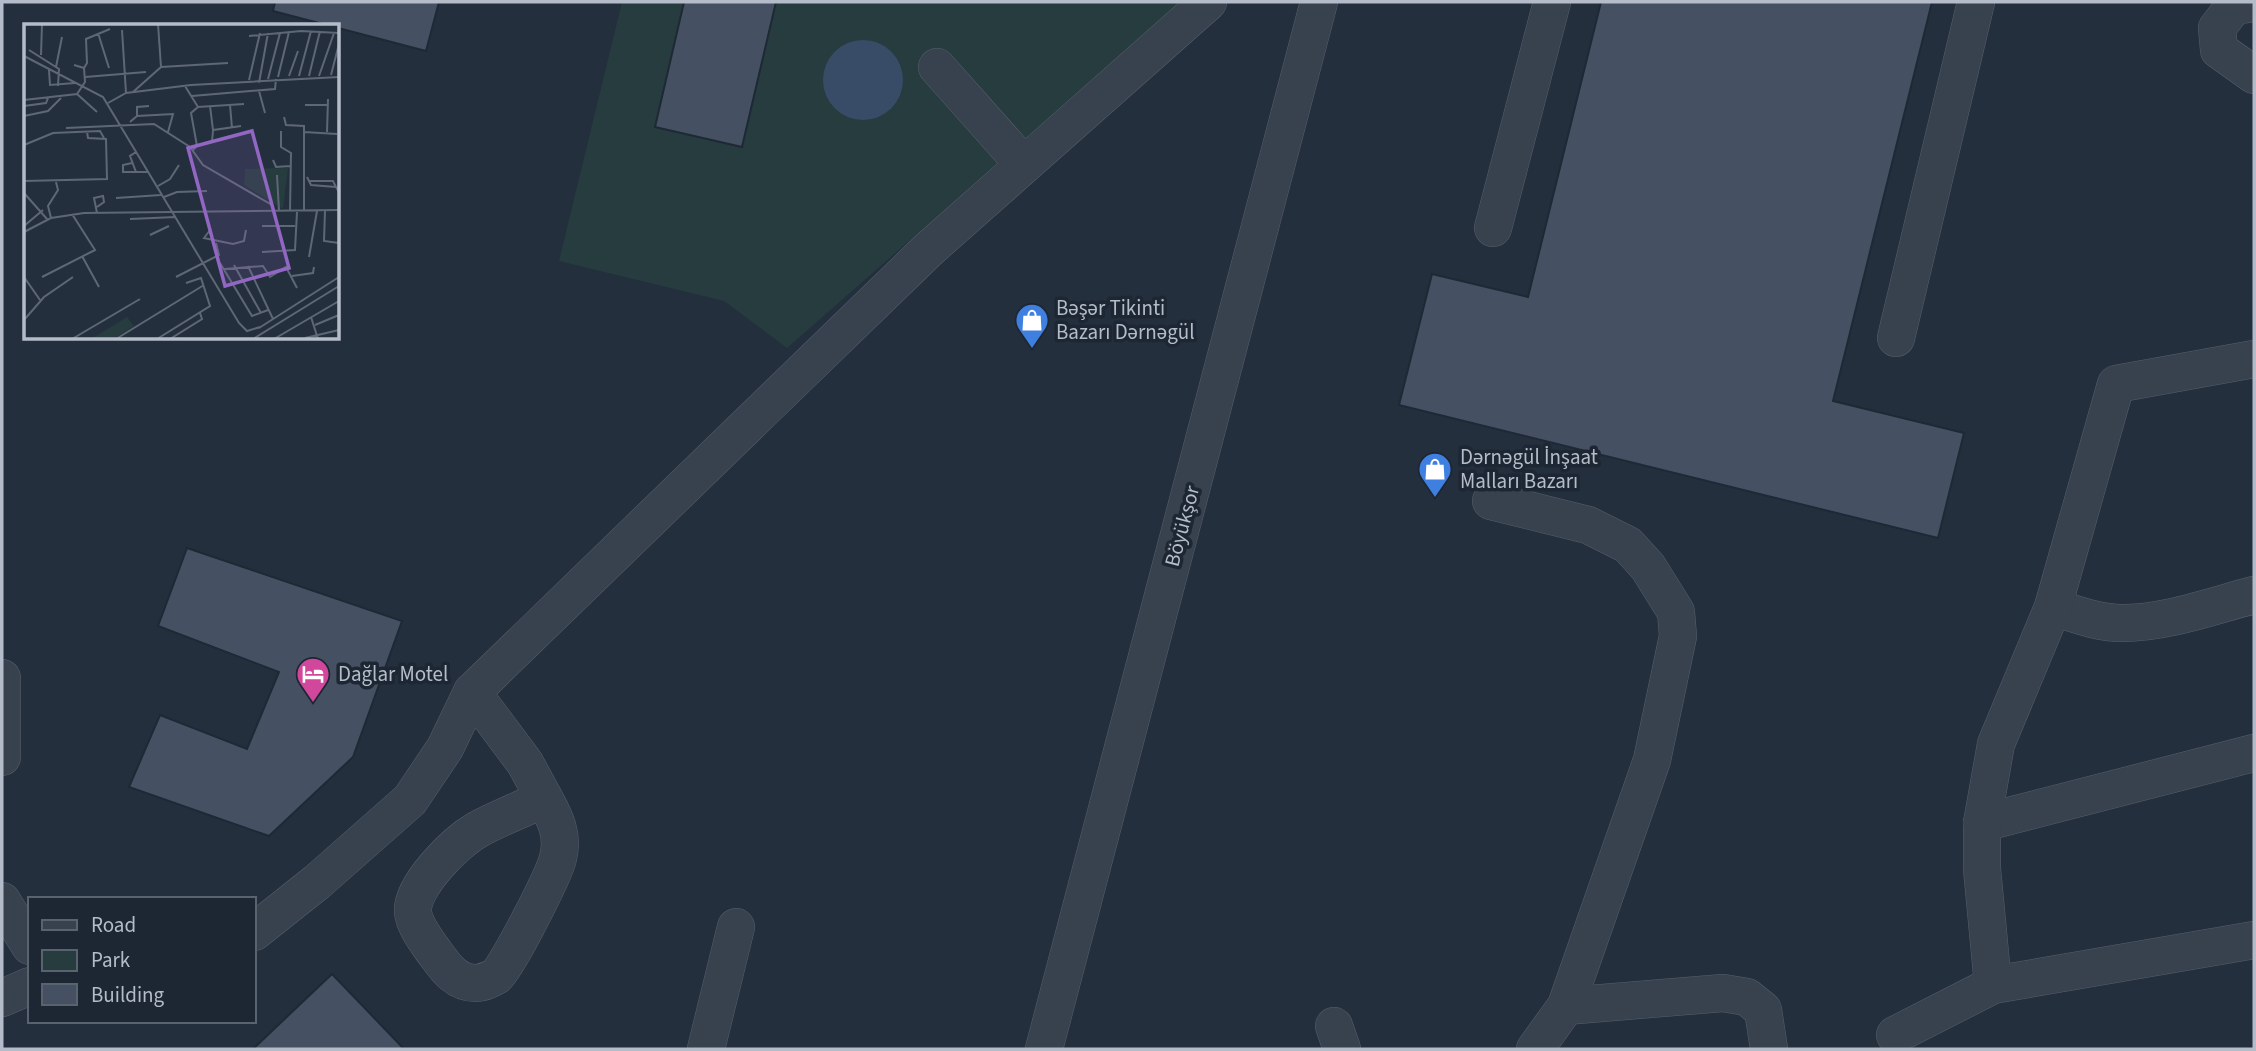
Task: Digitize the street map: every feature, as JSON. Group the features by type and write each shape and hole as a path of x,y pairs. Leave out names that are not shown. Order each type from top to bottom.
{"street":[{"path":"256,930 317,882 410,800 445,748 472,692 928,250 1208,2"},
{"name":"Böyükşor","path":"1044,1049 1319,2"},
{"path":"1493,228 1552,2"},
{"path":"1896,338 1976,2"},
{"path":"2254,2 2234,6 2217,28 2220,50 2254,75"},
{"path":"937,67 1024,165"},
{"path":"1993,985 1982,869 1983,823 1996,744 2053,607 2116,384 2254,359"},
{"path":"1491,501 1588,525 1628,545 1648,567 1676,612 1678,636 1673,671 1652,760 1566,1006 1535,1049"},
{"path":"2053,607 2097,620 2122,623 2165,618 2254,595"},
{"path":"2,678 2,757"},
{"path":"472,692 525,763 560,825 558,858 541,898 497,975 479,984 462,981 451,974 427,942 413,915 413,905 420,887 443,859 475,831 544,798"},
{"path":"1983,823 2254,753"},
{"path":"2,901 28,943"},
{"path":"706,1049 736,927"},
{"path":"1895,1035 1993,985 2254,940"},
{"path":"2,998 28,987"},
{"path":"1566,1006 1723,993 1747,997 1763,1010 1769,1049"}],"green space":[{"path":"622,2 1182,2 787,348 724,301 559,261"}],"water":[{"path":"855,40 871,40 892,51 903,72 903,88 892,109 871,120 855,120 841,114 829,102 823,88 823,72 829,58 841,46"}],"building":[{"path":"275,2 439,2 426,51 340,29 340,24 323,24 273,11"},
{"path":"684,2 776,2 742,147 655,127"},
{"path":"1601,2 1932,2 1833,401 1964,433 1938,538 1399,405 1432,274 1528,297"},
{"path":"187,548 402,621 353,757 269,836 129,787 160,715 247,749 279,672 158,626"},
{"path":"332,974 404,1049 253,1049"}],"place":[{"name":"Bəşər Tikinti Bazarı Dərnəgül","path":"1032,350"},
{"name":"Dərnəgül İnşaat Malları Bazarı","path":"1435,499"},
{"name":"Dağlar Motel","path":"313,704"}]}
